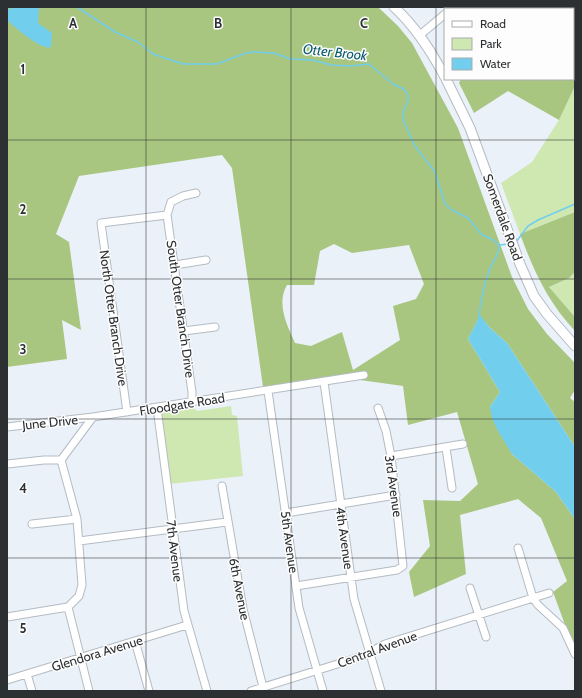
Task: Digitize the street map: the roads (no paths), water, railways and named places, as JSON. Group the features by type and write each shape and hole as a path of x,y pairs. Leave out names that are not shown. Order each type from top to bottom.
{"main road":[{"name":"Somerdale Road","path":"394,7 420,35 444,75"},
{"name":"Somerdale Road","path":"447,80 470,128 520,264 534,296 547,314 575,346"}],"street":[{"path":"420,35 444,15"},
{"path":"167,215 171,202 183,196 196,194"},
{"name":"North Otter Branch Drive","path":"127,412 101,223 167,215"},
{"name":"South Otter Branch Drive","path":"167,215 184,331 192,392 192,403"},
{"path":"175,264 206,260"},
{"path":"184,331 215,327"},
{"name":"Floodgate Road","path":"94,417 192,403 364,375"},
{"name":"4th Avenue","path":"324,382 354,599 381,691"},
{"name":"5th Avenue","path":"268,391 299,608 323,691"},
{"name":"7th Avenue","path":"157,408 178,573 187,625 207,691"},
{"name":"3rd Avenue","path":"351,578 397,570 403,566 391,456 386,431 378,408"},
{"path":"61,460 94,417"},
{"name":"June Drive","path":"7,427 94,417"},
{"path":"391,456 463,444"},
{"path":"446,448 452,488"},
{"path":"7,464 44,460 61,460"},
{"path":"7,617 68,607 79,596 82,590 77,519 61,460"},
{"name":"6th Avenue","path":"222,486 242,609 264,689"},
{"path":"286,513 396,496"},
{"path":"32,524 77,519"},
{"path":"79,541 228,522"},
{"path":"518,548 533,598 538,605 563,628 575,654"},
{"path":"296,586 351,578"},
{"path":"470,588 486,637"},
{"name":"Central Avenue","path":"251,691 264,689 318,671 369,653 385,644 480,616 549,593"},
{"path":"68,607 80,658 90,691"},
{"name":"Glendora Avenue","path":"7,680 187,625"},
{"path":"135,641 149,691"},
{"path":"27,674 32,691"}],"water":[{"path":"39,7 38,23 52,33 51,47 42,46 8,21 8,9"},
{"path":"480,315 489,327 507,343 575,447 575,519 556,492 512,454 498,431 492,418 490,407 500,392 468,339"}],"waterway":[{"name":"Otter Brook","path":"77,7 115,32 138,42 153,54 183,64 217,64 246,53 254,52 274,53 290,59 313,60 331,65 350,66 369,64 393,84 404,89 408,95 408,101 403,112 404,122 415,146 435,172 445,204 452,210 468,218 481,234 499,245"},
{"path":"516,242 528,226 575,204"},
{"path":"499,245 509,244"},
{"path":"479,318 485,282 490,268 496,258 499,245"}]}
